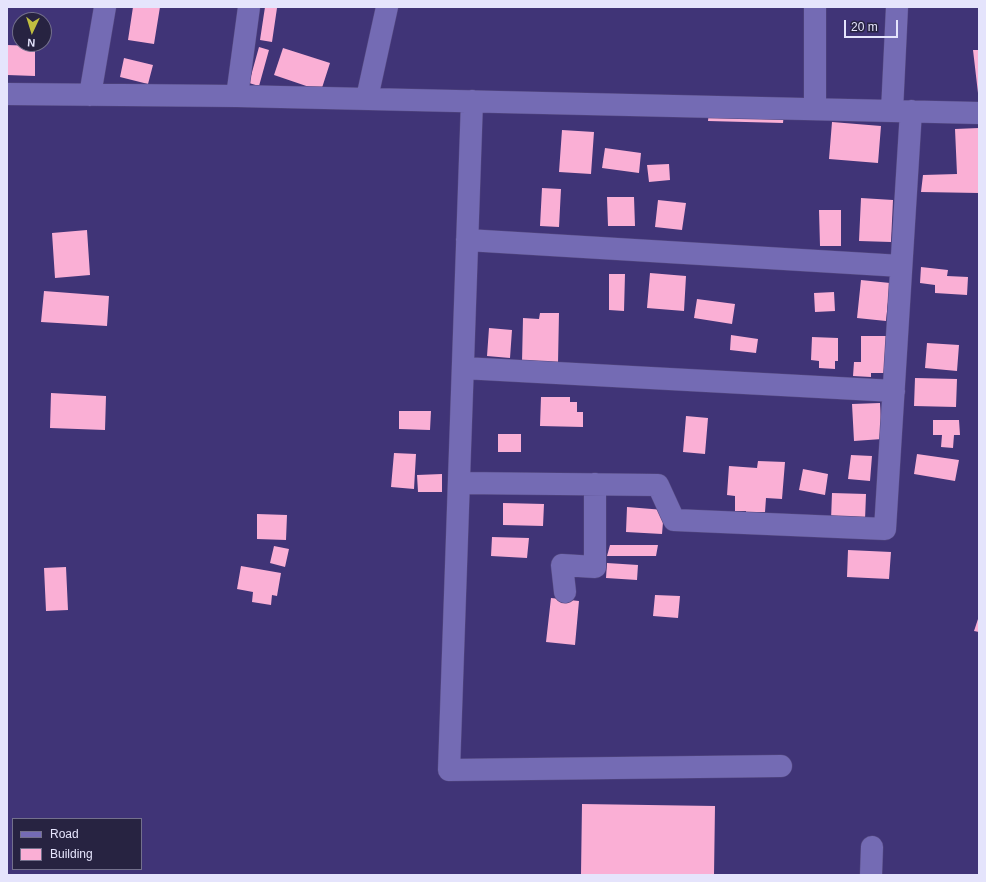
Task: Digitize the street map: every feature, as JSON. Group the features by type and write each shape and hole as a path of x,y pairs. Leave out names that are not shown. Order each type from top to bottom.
{"street":[{"path":"90,94 105,7"},
{"path":"237,96 249,7"},
{"path":"366,98 387,7"},
{"path":"814,109 816,7"},
{"path":"459,483 658,485 674,520 885,529 901,266 901,111 897,7"},
{"path":"7,94 472,100 979,113"},
{"path":"472,100 449,770 781,766"},
{"path":"467,240 901,266"},
{"path":"463,368 894,391"},
{"path":"565,592 562,565 595,567 595,484"},
{"path":"871,875 872,847"}],"building":[{"path":"133,7 160,7 154,44 128,40"},
{"path":"265,7 277,8 272,42 260,40"},
{"path":"7,45 12,45 12,52 35,52 35,76 7,75"},
{"path":"259,47 269,50 259,86 249,83"},
{"path":"283,48 330,63 321,91 274,75"},
{"path":"973,50 979,50 979,93 978,93"},
{"path":"124,58 153,65 148,84 120,77"},
{"path":"709,110 784,112 783,123 708,121"},
{"path":"832,122 881,126 878,163 829,159"},
{"path":"979,128 979,193 921,192 923,175 957,174 955,129"},
{"path":"562,130 594,132 591,174 559,172"},
{"path":"605,148 641,153 639,173 602,168"},
{"path":"669,164 670,180 649,182 647,165"},
{"path":"542,188 561,189 559,227 540,226"},
{"path":"607,197 634,197 635,226 608,226"},
{"path":"861,198 893,200 891,242 859,241"},
{"path":"658,200 686,203 682,230 655,227"},
{"path":"819,210 841,210 841,246 820,246"},
{"path":"87,230 90,275 55,278 52,233"},
{"path":"921,267 948,270 947,276 968,277 967,295 935,293 935,285 920,283"},
{"path":"650,273 686,276 684,311 647,308"},
{"path":"609,274 625,274 624,311 609,310"},
{"path":"861,280 890,283 886,321 857,318"},
{"path":"44,291 109,296 107,326 41,322"},
{"path":"834,292 835,311 815,312 814,293"},
{"path":"697,299 735,304 732,324 694,318"},
{"path":"540,313 559,313 558,363 522,362 523,318 539,319"},
{"path":"489,328 512,330 510,358 487,356"},
{"path":"731,335 758,339 756,353 730,350"},
{"path":"861,336 888,336 888,373 871,373 871,377 853,376 854,362 861,362"},
{"path":"812,337 838,338 838,361 835,361 835,369 819,368 819,361 811,360"},
{"path":"927,343 959,345 957,371 925,368"},
{"path":"915,378 957,379 956,407 914,406"},
{"path":"51,393 106,396 105,430 50,428"},
{"path":"541,397 570,397 570,402 577,402 577,412 583,412 583,427 540,426"},
{"path":"880,403 882,439 854,441 852,404"},
{"path":"399,411 431,411 430,430 399,429"},
{"path":"686,416 708,418 705,454 683,452"},
{"path":"933,420 959,420 960,435 954,435 953,448 941,447 942,435 933,435"},
{"path":"498,434 521,434 521,452 498,452"},
{"path":"394,453 416,454 414,489 391,487"},
{"path":"917,454 959,460 955,481 914,474"},
{"path":"851,455 872,456 870,481 848,479"},
{"path":"758,461 785,462 782,499 766,498 765,512 756,512 756,517 746,517 746,511 735,511 735,496 727,495 729,466 757,468"},
{"path":"803,469 828,474 825,495 799,490"},
{"path":"442,474 442,492 418,492 417,475"},
{"path":"832,493 866,494 865,520 831,520"},
{"path":"503,503 544,504 543,526 503,525"},
{"path":"627,507 664,510 662,534 626,532"},
{"path":"257,514 287,515 286,540 257,539"},
{"path":"492,537 529,538 527,558 491,556"},
{"path":"610,545 658,545 656,556 607,556"},
{"path":"274,546 289,549 285,567 270,563"},
{"path":"848,550 891,552 889,579 847,577"},
{"path":"607,563 638,565 637,580 606,578"},
{"path":"241,566 281,573 277,596 272,595 271,605 252,602 253,592 237,589"},
{"path":"66,567 68,610 46,611 44,568"},
{"path":"655,595 680,596 678,618 653,616"},
{"path":"551,598 579,601 575,645 546,642"},
{"path":"979,616 979,632 974,631"},
{"path":"582,804 715,806 714,875 581,874"}]}
